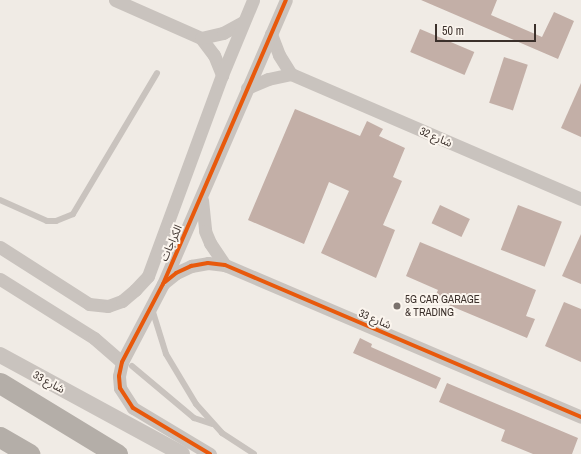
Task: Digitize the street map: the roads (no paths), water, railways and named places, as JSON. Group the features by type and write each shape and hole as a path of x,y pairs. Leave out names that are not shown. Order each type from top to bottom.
{"highway":[{"path":"0,383 117,454"},
{"path":"0,438 29,454"}],"street":[{"path":"115,0 201,38 214,56 222,75"},
{"name":"الكراجات","path":"0,247 89,304 108,306 126,297 148,276 222,75 253,0"},
{"name":"الكراجات","path":"210,454 133,408 120,388 119,376 127,364 204,192 247,88 286,0"},
{"path":"201,38 223,33 243,22"},
{"path":"247,88 268,79 291,74 279,55 271,34"},
{"name":"شارع 32","path":"291,74 581,199"},
{"path":"204,192 202,205 205,231 210,243 225,265"},
{"name":"شارع 33","path":"163,284 176,273 191,266 208,263 225,265 581,417"},
{"path":"0,279 94,338 127,364"},
{"name":"شارع 33","path":"0,355 182,454"},
{"path":"0,438 17,454"}],"lane":[{"path":"0,200 47,221 56,222 73,214 157,73"},
{"path":"152,306 157,331 166,354 196,404 212,424 232,441 254,454"},
{"path":"127,364 194,418 212,424"}],"place":[{"name":"5G CAR GARAGE & TRADING","path":"397,306"}]}
